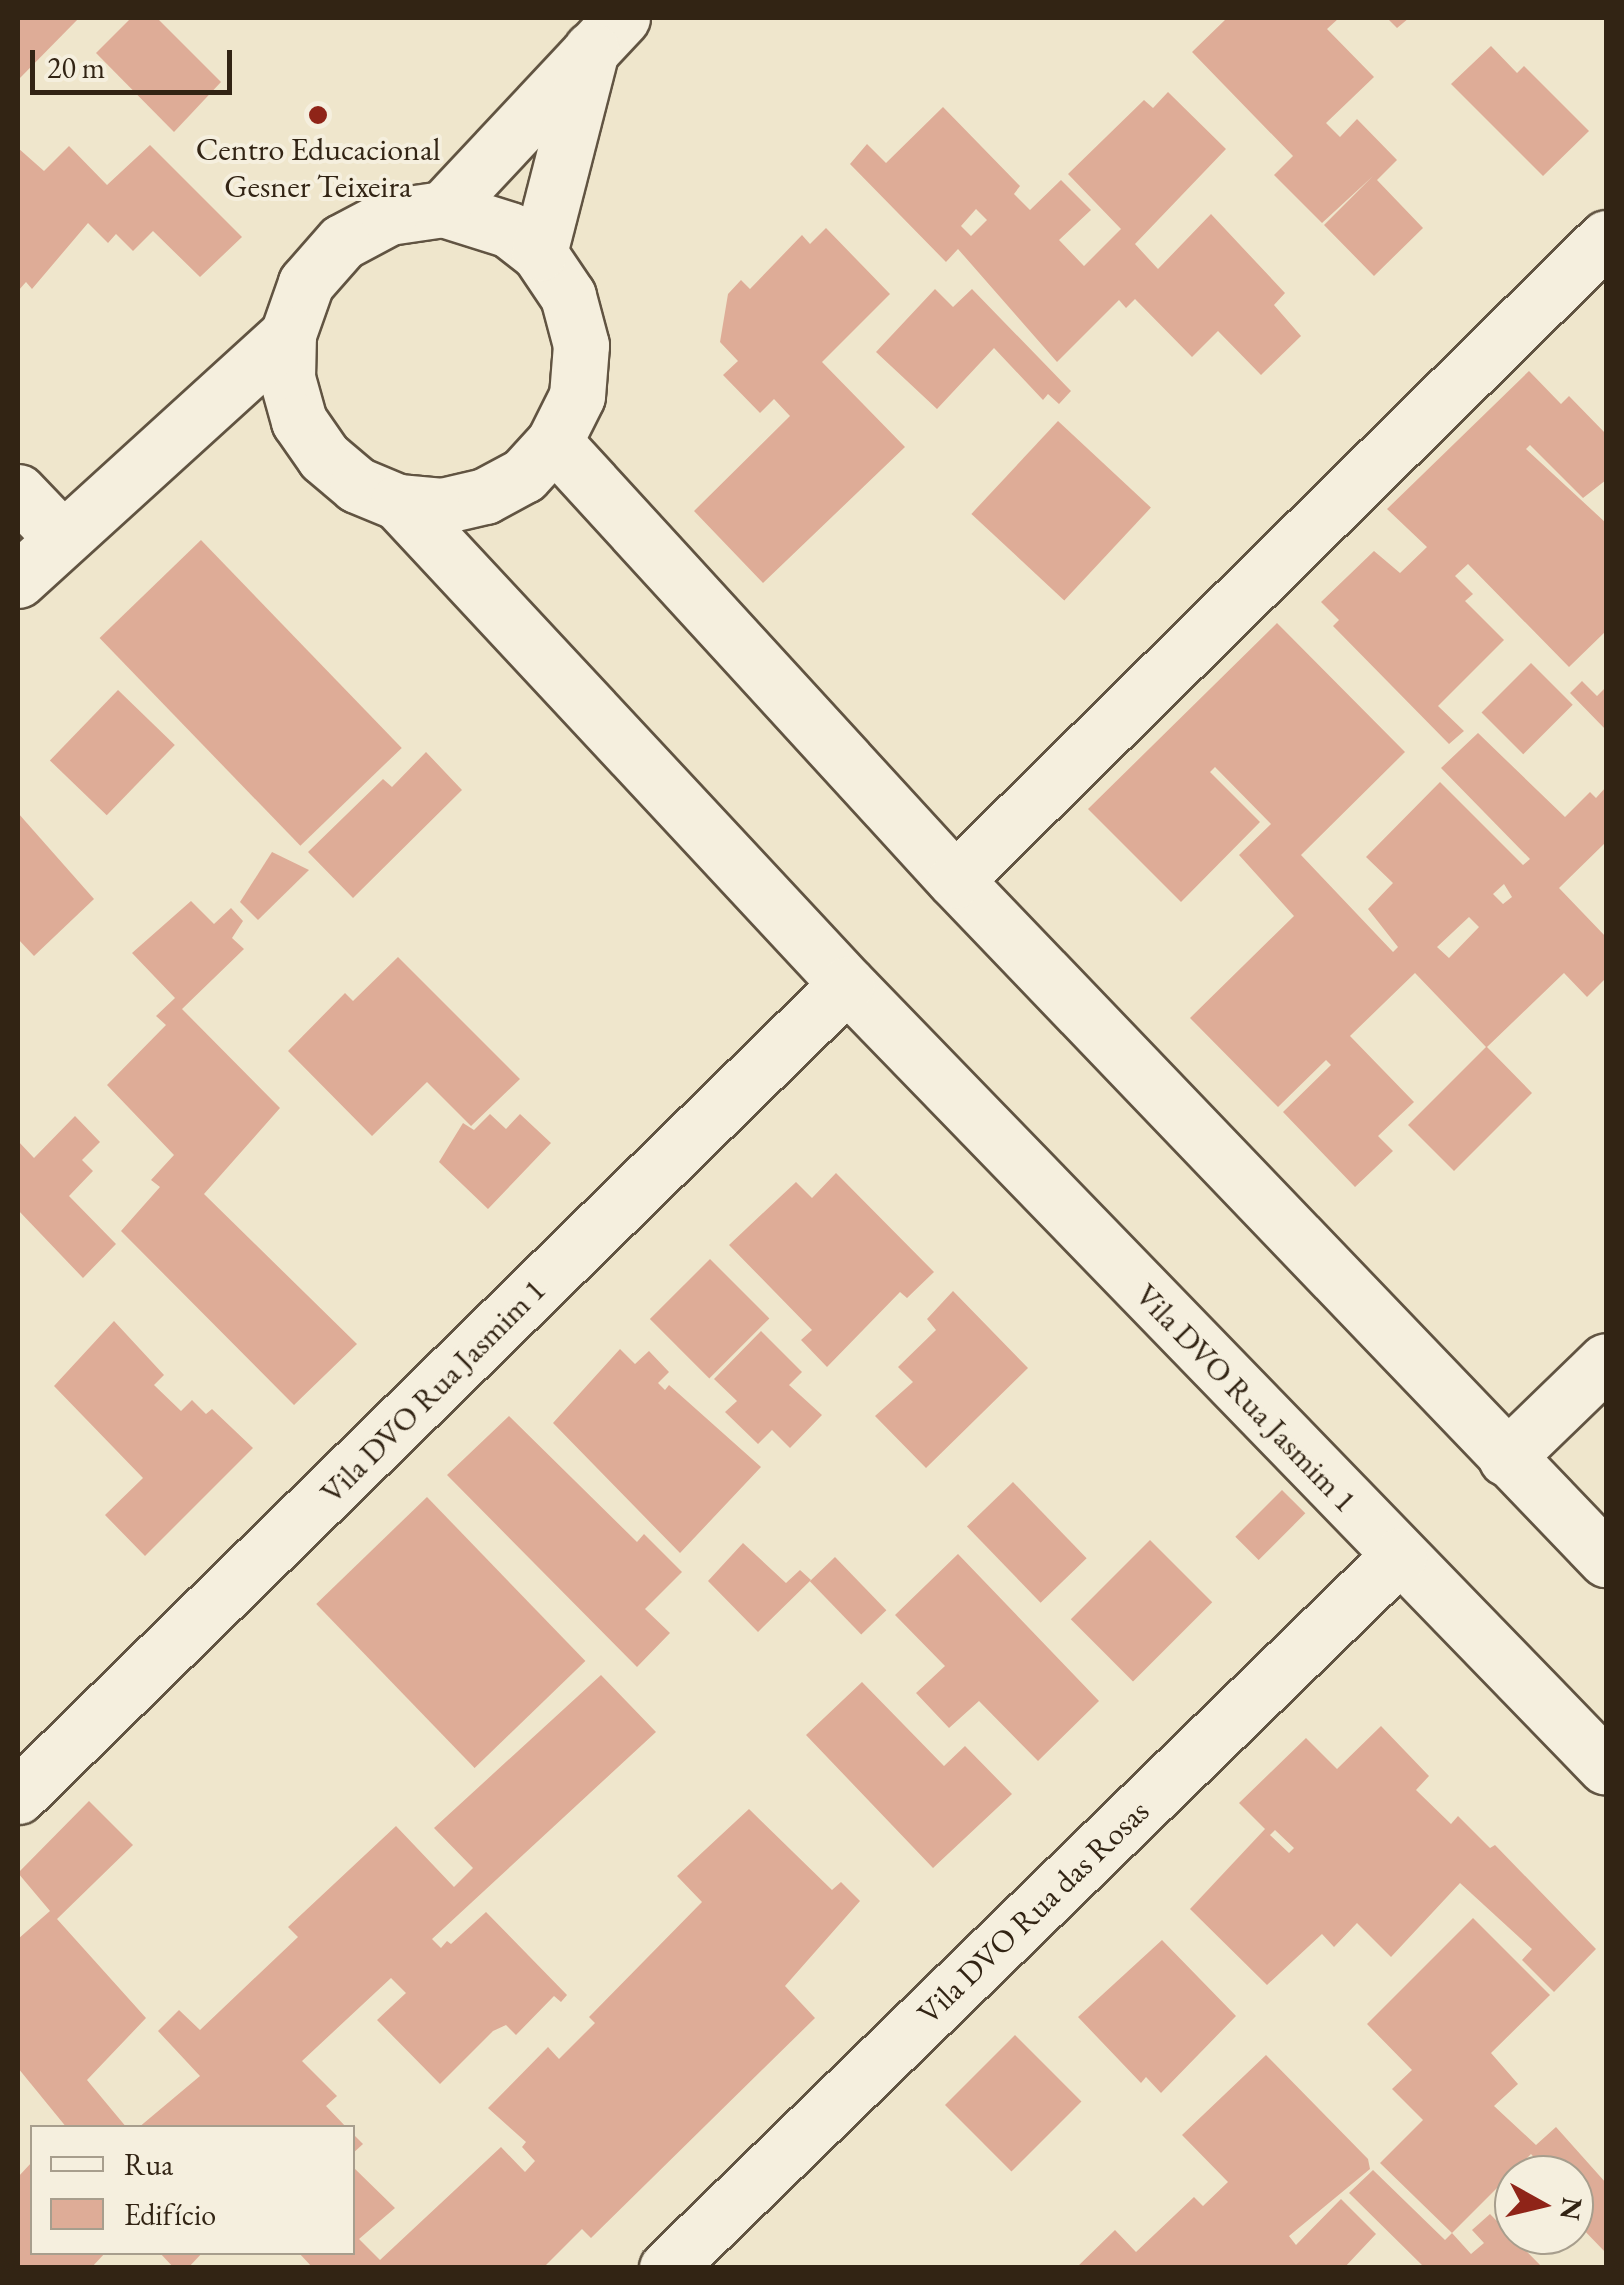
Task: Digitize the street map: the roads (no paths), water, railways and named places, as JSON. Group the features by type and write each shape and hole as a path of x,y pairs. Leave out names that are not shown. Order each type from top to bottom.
{"street":[{"path":"443,209 607,34"},
{"path":"539,253 607,34"},
{"path":"443,209 510,230 539,253 568,296 581,345 577,396 554,442 524,475 486,496 442,506 398,502 358,485 324,457 299,420 287,378 288,334 306,283 342,242 390,216 443,209"},
{"path":"955,880 1606,238"},
{"path":"18,580 288,334"},
{"path":"554,442 955,880 1606,1559"},
{"path":"18,492 61,537"},
{"name":"Vila DVO Rua Jasmim 1","path":"398,502 847,984 1606,1767"},
{"name":"Vila DVO Rua Jasmim 1","path":"18,1796 847,984"},
{"path":"1506,1458 1606,1361"},
{"name":"Vila DVO Rua das Rosas","path":"667,2268 1399,1556"}],"place":[{"name":"Centro Educacional Gesner Teixeira","path":"318,115"}]}
